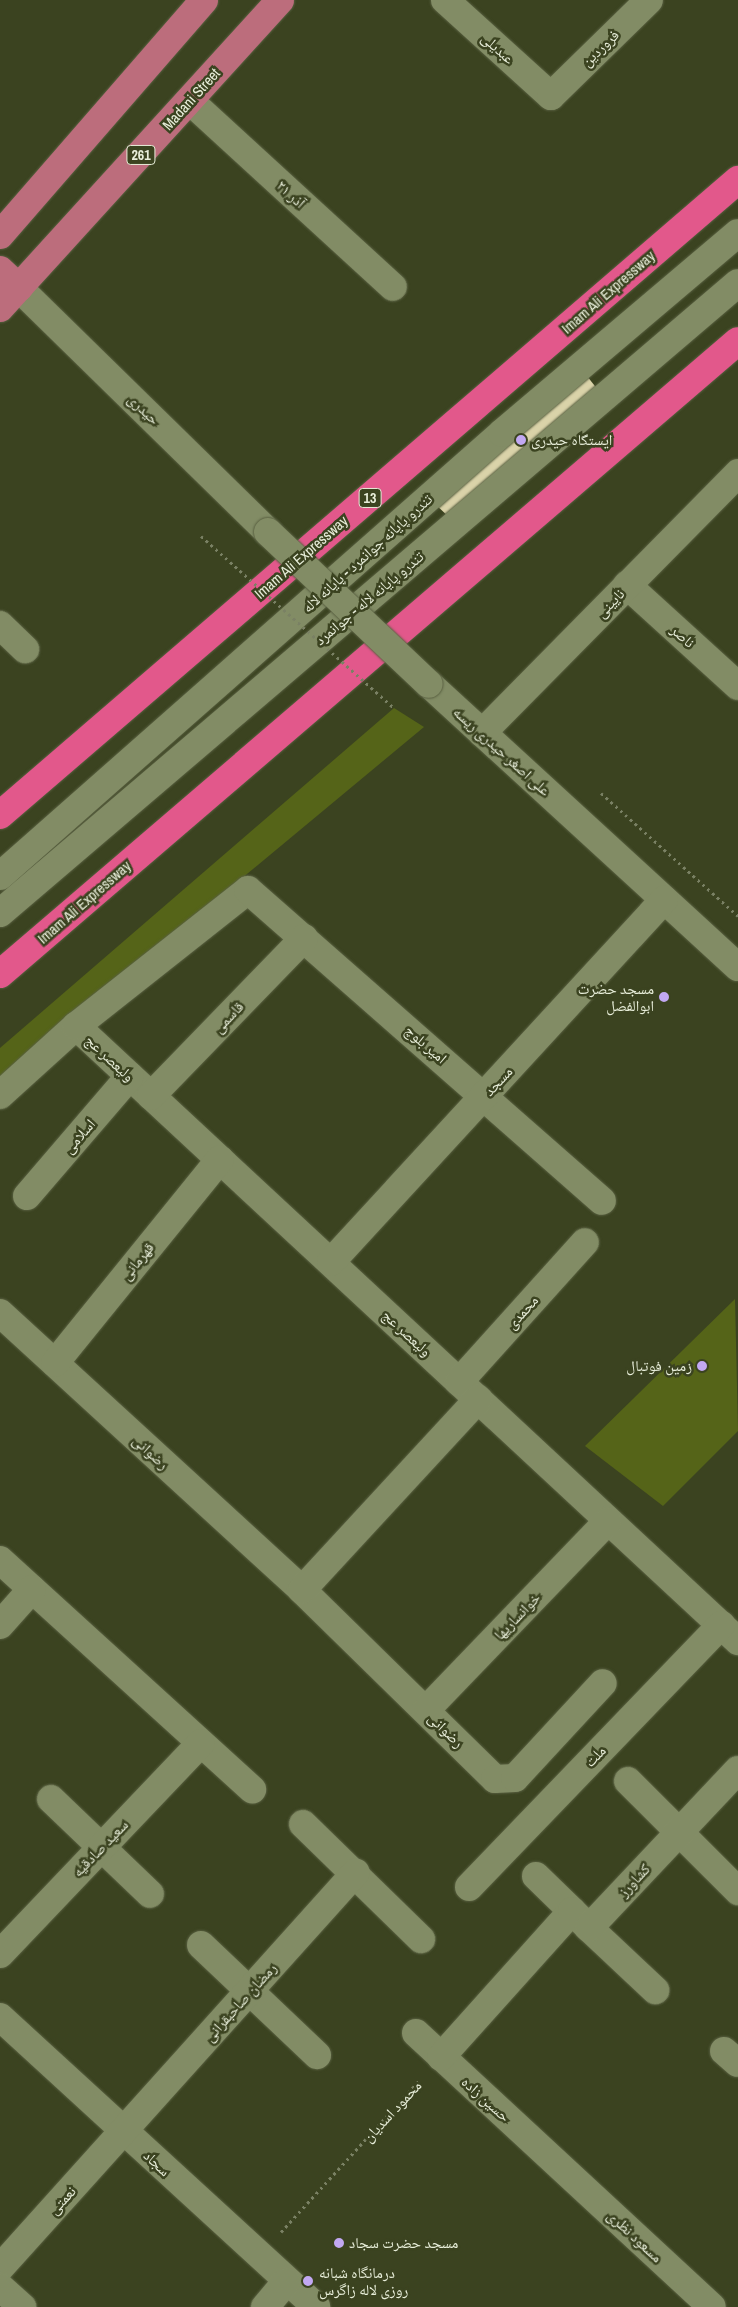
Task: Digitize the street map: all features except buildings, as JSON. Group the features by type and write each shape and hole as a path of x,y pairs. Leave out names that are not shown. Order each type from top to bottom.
{"highway":[{"name":"Imam Ali Expressway","path":"0,815 738,180"},
{"name":"Imam Ali Expressway","path":"0,974 738,342"}],"main road":[{"path":"0,235 204,0"},
{"name":"Madani Street","path":"0,308 9,279 190,101 280,0"}],"street":[{"name":"عبدیلی","path":"445,0 550,96"},
{"name":"فروردین","path":"550,96 649,0"},
{"name":"آذر ۲۱","path":"190,101 393,286"},
{"name":"تندرو پایانه جوانمرد - پایانه لاله","path":"0,876 502,433 738,233"},
{"name":"حیدری","path":"9,279 268,532"},
{"name":"تندرو پایانه لاله - جوانمرد","path":"0,913 738,283"},
{"name":"نایینی","path":"482,733 627,585 734,485"},
{"name":"علی اصغر حیدری ریسه","path":"268,532 482,733 738,967"},
{"name":"ناصر","path":"627,585 738,686"},
{"path":"0,625 25,649"},
{"name":"امیر بلوچ","path":"76,1026 248,890 485,1095 602,1201"},
{"name":"مسجد","path":"330,1262 664,900"},
{"name":"قاسمی","path":"151,1096 304,938"},
{"path":"0,1095 76,1026"},
{"name":"ولیعصر عج","path":"76,1026 729,1633"},
{"name":"اسلامی","path":"27,1196 130,1076"},
{"name":"قهرمانی","path":"55,1363 220,1159"},
{"name":"محمدی","path":"469,1390 585,1242"},
{"name":"رضوانی","path":"0,1314 302,1590 495,1779 506,1782 515,1778 603,1683"},
{"path":"302,1590 469,1390"},
{"name":"خوانساریها","path":"426,1710 608,1521"},
{"path":"0,1560 252,1789"},
{"path":"0,1625 32,1589"},
{"name":"ملت","path":"469,1887 729,1633"},
{"name":"سعید صادقیه","path":"0,1954 201,1743"},
{"name":"کشاورز","path":"441,2057 525,1964 580,1920 679,1833 738,1770"},
{"path":"628,1781 738,1891"},
{"path":"51,1799 150,1894"},
{"path":"303,1824 356,1872 421,1940"},
{"name":"رمضان صاحبقرانی","path":"125,2132 356,1872"},
{"path":"536,1876 655,1990"},
{"path":"201,1945 317,2056"},
{"name":"سجاد","path":"0,2017 286,2282 316,2307"},
{"name":"حسین زاده","path":"416,2034 557,2164"},
{"name":"نعمتی","path":"0,2268 125,2132"},
{"name":"مسعود نظری","path":"557,2164 712,2307"},
{"path":"265,2307 286,2282"},
{"path":"0,2287 22,2307"}],"path":[{"path":"201,536 394,708"},
{"path":"595,788 738,916"},
{"name":"محمود اسدیان","path":"258,2256 441,2057"}],"green space":[{"path":"394,708 424,727 0,1079 0,1048"},
{"name":"زمین فوتبال","path":"735,1299 738,1431 663,1506 585,1446"}],"place":[{"name":"ایستگاه حیدری","path":"521,440"},
{"name":"مسجد حضرت ابوالفضل","path":"664,997"},
{"name":"زمین فوتبال","path":"702,1366"},
{"name":"مسجد حضرت سجاد","path":"339,2243"},
{"name":"درمانگاه شبانه روزی لاله زاگرس","path":"308,2281"}]}
